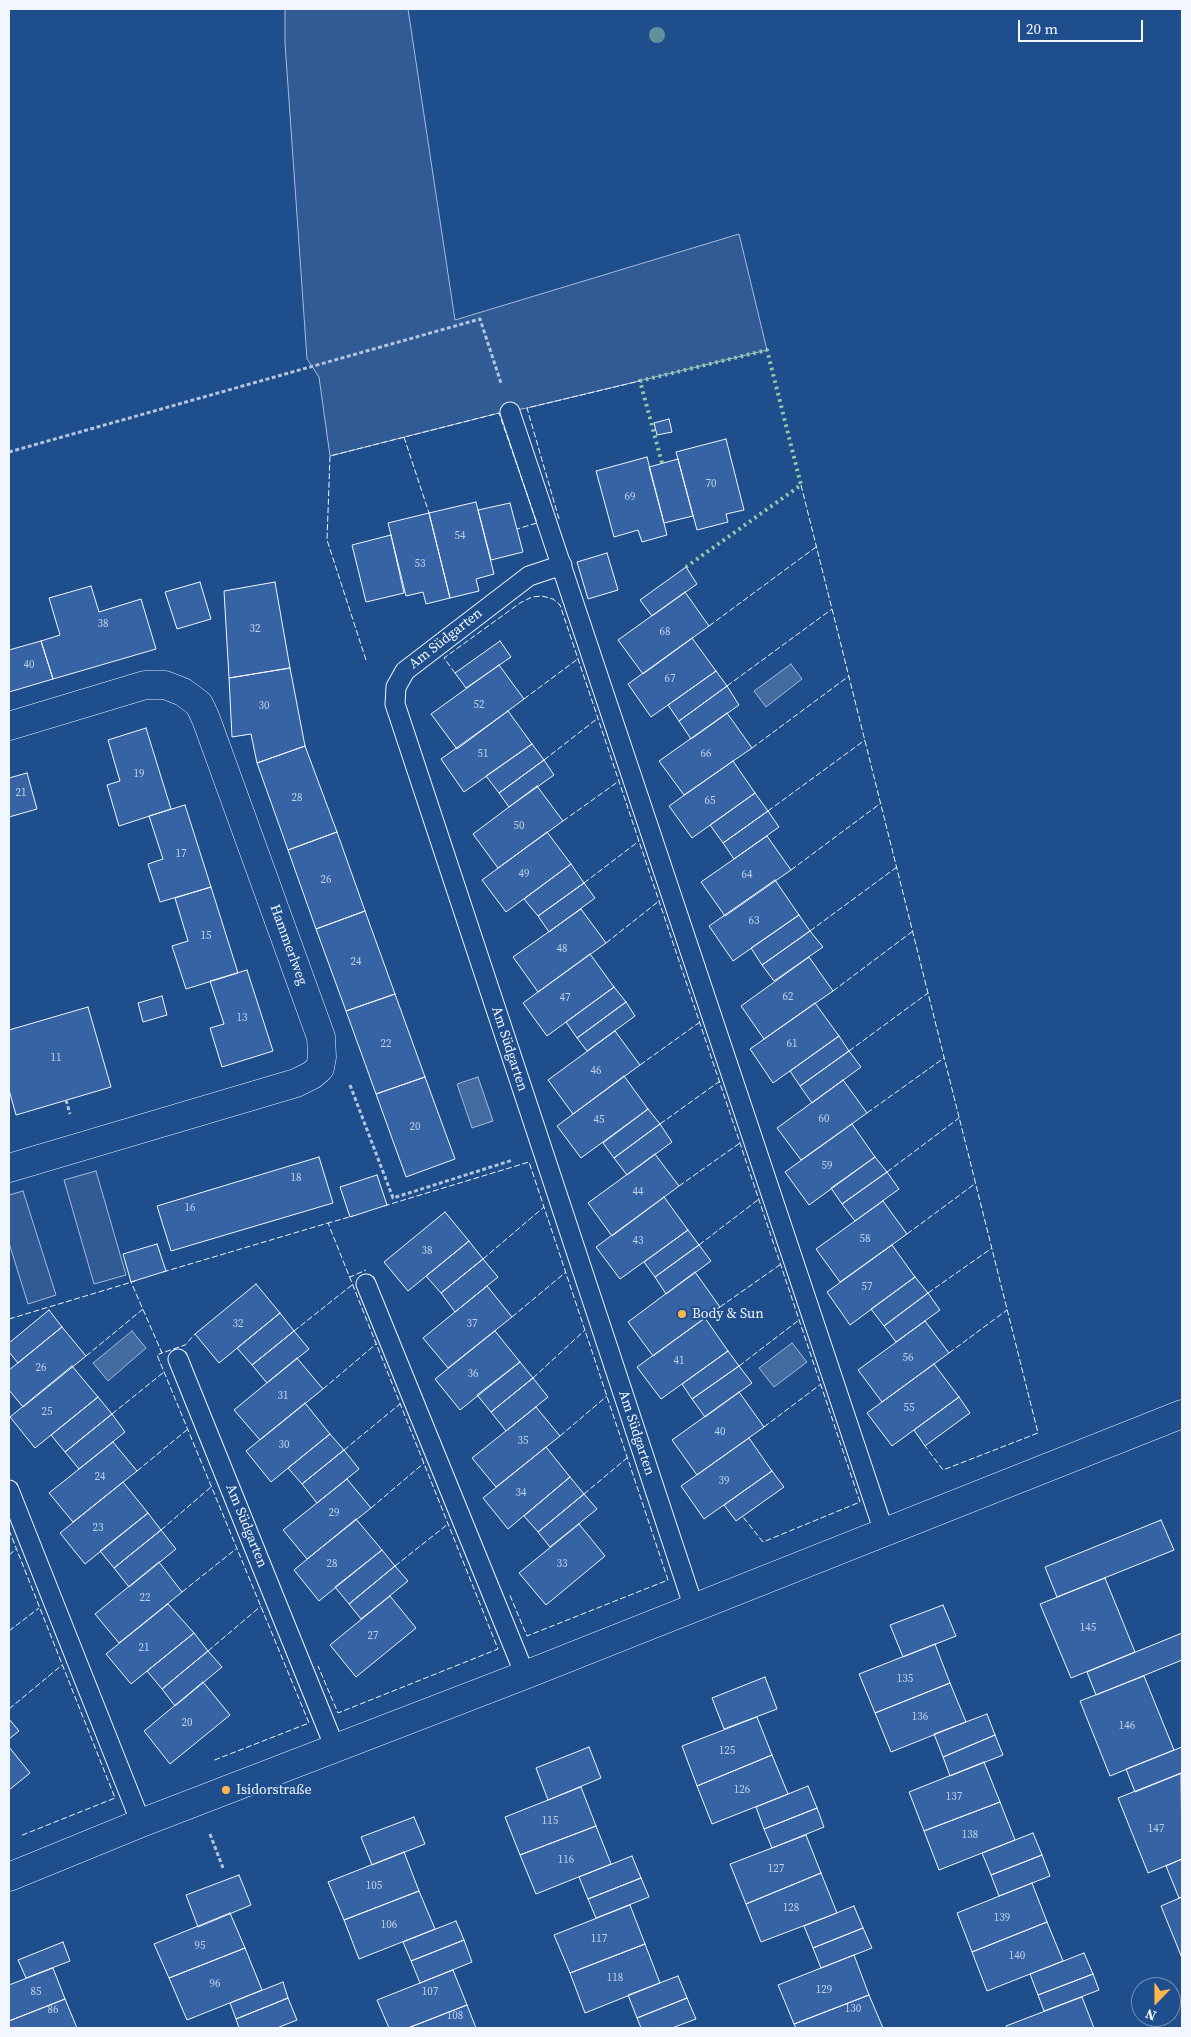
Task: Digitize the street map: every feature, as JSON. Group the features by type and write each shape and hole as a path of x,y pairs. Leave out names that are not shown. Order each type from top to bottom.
{"street":[{"name":"Hammerlweg","path":"9,726 145,685 165,685 184,692 199,704 321,1037 322,1057 320,1068"},
{"path":"9,1168 296,1082 312,1075 320,1068"},
{"path":"9,1877 141,1823 525,1675 1182,1414"}],"lane":[{"path":"510,412 884,1532"},
{"name":"Am Südgarten","path":"562,565 529,576 405,671 396,687 395,704 694,1608"},
{"path":"366,1284 525,1675"},
{"name":"Am Südgarten","path":"178,1359 335,1748"},
{"path":"9,1490 141,1823"}],"path":[{"path":"9,452 480,319 510,412"},
{"path":"320,1068 349,1082 393,1198 543,1151"},
{"path":"66,1100 72,1119"},
{"path":"208,1829 223,1868"}],"shaded area":[{"path":"285,9 408,9 455,320 739,234 767,350 527,408 499,413 330,456 319,377 307,359 285,43"},
{"path":"791,664 802,679 766,707 754,691"},
{"path":"478,1077 493,1121 472,1128 457,1084"},
{"path":"96,1171 126,1275 94,1284 64,1180"},
{"path":"23,1191 56,1295 28,1304 9,1243 9,1195"},
{"path":"132,1331 146,1348 108,1381 93,1363"},
{"path":"792,1343 807,1362 774,1387 759,1368"}],"building":[{"path":"669,419 672,432 657,435 654,423"},
{"path":"726,439 744,510 726,514 728,522 697,530 676,452"},
{"path":"647,457 667,535 642,542 638,530 614,537 596,471"},
{"path":"678,459 693,516 664,523 649,467"},
{"path":"476,502 494,574 476,579 479,591 450,598 429,513"},
{"path":"510,503 523,552 491,560 478,510"},
{"path":"429,513 450,598 426,604 423,592 406,596 388,523"},
{"path":"391,535 404,593 366,602 352,545"},
{"path":"607,553 618,590 588,599 577,562"},
{"path":"686,567 697,584 652,616 640,600"},
{"path":"200,582 211,619 177,629 165,592"},
{"path":"275,582 290,668 229,678 224,591"},
{"path":"91,586 99,612 141,599 156,649 53,679 41,641 60,635 49,598"},
{"path":"685,592 709,626 643,674 618,640"},
{"path":"692,638 716,671 651,717 628,684"},
{"path":"41,641 53,679 9,692 9,650"},
{"path":"500,641 511,657 466,688 455,673"},
{"path":"499,665 524,699 457,749 431,714"},
{"path":"290,668 305,746 257,763 251,734 232,737 229,678"},
{"path":"716,671 727,686 679,721 668,705"},
{"path":"727,686 739,705 691,739 679,721"},
{"path":"508,711 532,744 464,792 441,759"},
{"path":"727,713 752,748 684,795 659,761"},
{"path":"146,728 171,809 119,826 107,785 120,781 108,740"},
{"path":"532,744 544,760 499,793 486,776"},
{"path":"305,746 337,832 288,850 257,763"},
{"path":"544,760 554,775 509,807 499,793"},
{"path":"733,761 755,793 692,838 669,806"},
{"path":"27,773 37,809 9,817 9,778"},
{"path":"537,786 563,821 498,868 473,834"},
{"path":"755,793 768,811 723,843 710,825"},
{"path":"185,805 211,887 160,902 148,864 163,859 149,816"},
{"path":"768,811 779,827 734,859 723,843"},
{"path":"337,832 365,911 316,929 288,850"},
{"path":"547,832 571,864 506,912 482,880"},
{"path":"767,836 791,870 725,916 701,882"},
{"path":"571,864 584,883 538,916 524,899"},
{"path":"775,880 799,915 733,961 709,926"},
{"path":"584,883 595,898 549,932 538,916"},
{"path":"211,887 238,973 186,989 172,946 188,941 175,898"},
{"path":"581,909 606,943 538,992 513,957"},
{"path":"365,911 395,994 346,1011 316,929"},
{"path":"799,915 810,931 762,965 751,948"},
{"path":"810,931 823,947 774,981 762,965"},
{"path":"590,954 614,987 547,1036 523,1003"},
{"path":"809,957 833,991 764,1039 741,1006"},
{"path":"247,970 273,1051 222,1067 210,1028 224,1024 210,981"},
{"path":"614,987 626,1002 577,1038 566,1022"},
{"path":"395,994 425,1077 376,1094 346,1011"},
{"path":"162,996 167,1015 143,1022 138,1003"},
{"path":"626,1002 635,1016 587,1051 577,1038"},
{"path":"815,1003 839,1036 773,1083 750,1049"},
{"path":"88,1007 111,1087 16,1115 9,1090 9,1030"},
{"path":"615,1031 640,1065 573,1114 548,1080"},
{"path":"839,1036 849,1051 800,1086 790,1071"},
{"path":"849,1051 861,1067 812,1103 800,1086"},
{"path":"624,1076 648,1109 581,1158 557,1126"},
{"path":"425,1077 455,1159 406,1177 376,1094"},
{"path":"843,1080 867,1113 801,1160 777,1128"},
{"path":"648,1109 660,1124 614,1158 603,1143"},
{"path":"660,1124 672,1142 627,1175 614,1158"},
{"path":"852,1124 875,1157 809,1205 785,1172"},
{"path":"655,1154 679,1186 612,1236 588,1203"},
{"path":"319,1157 333,1203 171,1251 157,1206"},
{"path":"875,1157 887,1172 842,1204 831,1188"},
{"path":"887,1172 899,1189 855,1221 842,1204"},
{"path":"377,1175 387,1205 350,1217 340,1187"},
{"path":"664,1197 688,1230 620,1279 596,1247"},
{"path":"883,1201 907,1234 840,1282 816,1249"},
{"path":"445,1212 469,1241 408,1291 384,1262"},
{"path":"688,1230 699,1245 655,1277 644,1262"},
{"path":"469,1241 483,1259 441,1293 426,1276"},
{"path":"157,1244 166,1271 131,1282 123,1254"},
{"path":"699,1245 711,1261 666,1294 655,1277"},
{"path":"892,1245 915,1277 850,1325 827,1292"},
{"path":"483,1259 498,1277 455,1312 441,1293"},
{"path":"695,1272 720,1307 653,1356 628,1322"},
{"path":"915,1277 928,1293 884,1326 871,1309"},
{"path":"256,1284 280,1313 219,1363 195,1334"},
{"path":"487,1286 512,1317 448,1368 423,1338"},
{"path":"928,1293 940,1310 896,1342 884,1326"},
{"path":"49,1310 62,1327 18,1363 9,1352 9,1343"},
{"path":"280,1313 294,1331 252,1365 237,1348"},
{"path":"705,1318 728,1351 661,1399 637,1367"},
{"path":"925,1321 949,1353 882,1402 858,1370"},
{"path":"62,1327 86,1356 23,1407 9,1390 9,1370"},
{"path":"294,1331 309,1349 267,1383 252,1365"},
{"path":"495,1331 520,1362 460,1410 435,1379"},
{"path":"728,1351 739,1366 692,1399 682,1384"},
{"path":"297,1358 323,1389 260,1440 234,1410"},
{"path":"520,1362 533,1378 491,1412 477,1395"},
{"path":"934,1364 959,1397 892,1446 867,1413"},
{"path":"72,1366 98,1397 35,1448 10,1417"},
{"path":"739,1366 752,1383 705,1417 692,1399"},
{"path":"533,1378 548,1397 506,1431 491,1412"},
{"path":"739,1392 764,1427 697,1475 672,1440"},
{"path":"98,1397 112,1414 65,1452 51,1435"},
{"path":"959,1397 970,1413 925,1446 914,1430"},
{"path":"305,1403 330,1434 271,1482 246,1451"},
{"path":"536,1407 560,1436 496,1487 472,1458"},
{"path":"112,1414 125,1432 79,1469 65,1452"},
{"path":"330,1434 344,1450 302,1484 288,1468"},
{"path":"749,1438 772,1471 704,1519 681,1486"},
{"path":"113,1442 137,1471 73,1522 49,1493"},
{"path":"546,1447 570,1477 508,1529 483,1498"},
{"path":"344,1450 359,1469 317,1503 302,1484"},
{"path":"772,1471 784,1487 736,1521 724,1505"},
{"path":"570,1477 584,1494 538,1532 524,1516"},
{"path":"347,1479 371,1508 307,1559 283,1530"},
{"path":"123,1482 148,1513 85,1564 60,1533"},
{"path":"584,1494 597,1509 550,1547 538,1532"},
{"path":"148,1513 161,1530 114,1568 100,1551"},
{"path":"356,1519 382,1550 319,1601 294,1570"},
{"path":"1161,1520 1174,1550 1057,1597 1045,1567"},
{"path":"579,1524 605,1556 546,1605 519,1573"},
{"path":"161,1530 176,1549 129,1587 114,1568"},
{"path":"382,1550 395,1566 349,1604 335,1587"},
{"path":"159,1562 182,1592 119,1643 95,1614"},
{"path":"395,1566 408,1581 361,1619 349,1604"},
{"path":"1105,1578 1135,1652 1071,1678 1040,1604"},
{"path":"390,1596 416,1628 356,1677 330,1645"},
{"path":"168,1604 194,1633 131,1684 106,1654"},
{"path":"943,1605 956,1636 903,1657 890,1625"},
{"path":"194,1633 208,1651 162,1689 147,1671"},
{"path":"1182,1633 1182,1660 1096,1695 1087,1672"},
{"path":"935,1644 950,1683 875,1713 859,1674"},
{"path":"208,1651 222,1667 175,1706 162,1689"},
{"path":"1144,1676 1174,1750 1110,1776 1080,1701"},
{"path":"765,1677 777,1709 724,1729 712,1698"},
{"path":"203,1682 230,1715 170,1764 144,1731"},
{"path":"950,1683 966,1722 891,1752 875,1713"},
{"path":"987,1714 995,1735 943,1757 934,1734"},
{"path":"757,1717 772,1755 697,1786 682,1746"},
{"path":"9,1719 19,1731 9,1739"},
{"path":"995,1735 1003,1755 950,1776 943,1757"},
{"path":"9,1747 30,1773 9,1790"},
{"path":"589,1747 601,1778 548,1800 536,1768"},
{"path":"1182,1747 1182,1773 1135,1792 1126,1769"},
{"path":"772,1755 788,1794 712,1824 697,1786"},
{"path":"984,1762 1000,1802 924,1831 909,1792"},
{"path":"1181,1773 1182,1859 1148,1873 1118,1798"},
{"path":"808,1786 817,1808 764,1829 756,1807"},
{"path":"581,1787 596,1826 520,1855 505,1817"},
{"path":"1000,1802 1015,1840 939,1870 924,1831"},
{"path":"817,1808 824,1827 772,1848 764,1829"},
{"path":"414,1817 425,1844 372,1865 361,1837"},
{"path":"596,1826 611,1864 536,1894 520,1855"},
{"path":"1033,1833 1042,1855 991,1875 982,1853"},
{"path":"806,1835 821,1873 746,1904 730,1864"},
{"path":"404,1852 419,1891 344,1920 328,1882"},
{"path":"1042,1855 1050,1876 999,1896 991,1875"},
{"path":"632,1856 641,1878 588,1899 579,1877"},
{"path":"1182,1859 1182,1897 1179,1898 1166,1866"},
{"path":"821,1873 837,1913 761,1942 746,1904"},
{"path":"239,1875 251,1905 198,1927 186,1895"},
{"path":"641,1878 649,1897 596,1918 588,1899"},
{"path":"1032,1883 1047,1922 972,1952 957,1913"},
{"path":"419,1891 435,1929 359,1959 344,1920"},
{"path":"1182,1897 1182,1958 1161,1906"},
{"path":"630,1905 645,1944 570,1973 554,1935"},
{"path":"854,1906 863,1928 813,1948 804,1926"},
{"path":"230,1913 245,1948 169,1978 154,1944"},
{"path":"456,1921 464,1940 411,1961 403,1942"},
{"path":"1047,1922 1063,1961 987,1991 972,1952"},
{"path":"863,1928 872,1948 821,1968 813,1948"},
{"path":"464,1940 472,1962 420,1983 411,1961"},
{"path":"63,1942 70,1961 26,1978 18,1960"},
{"path":"645,1944 660,1983 585,2013 570,1973"},
{"path":"245,1948 262,1990 187,2020 169,1978"},
{"path":"1084,1953 1093,1974 1038,1995 1030,1974"},
{"path":"854,1955 869,1995 794,2024 778,1985"},
{"path":"53,1968 65,1999 9,2021 9,1985"},
{"path":"453,1970 467,2005 408,2028 389,2028 377,2000"},
{"path":"1093,1974 1099,1990 1044,2011 1038,1995"},
{"path":"678,1976 687,1998 637,2018 628,1995"},
{"path":"283,1982 288,1998 236,2019 230,2003"},
{"path":"869,1995 883,2028 796,2028 794,2024"},
{"path":"1082,1997 1094,2028 1007,2028 1006,2026"},
{"path":"288,1998 297,2020 277,2028 239,2028 236,2019"},
{"path":"687,1998 696,2019 672,2028 641,2028 637,2018"},
{"path":"65,1999 77,2028 9,2028 9,2021"},
{"path":"467,2005 476,2028 408,2028"}],"hedge":[{"path":"662,463 640,381 767,350 801,485 686,567"}],"fence":[{"path":"559,519 527,408 640,381"},
{"path":"366,660 327,540 330,456 499,413 537,523 517,529"},
{"path":"404,437 429,513"},
{"path":"801,485 1038,1433 943,1470 925,1446"},
{"path":"709,626 816,547"},
{"path":"455,673 444,658 520,603 532,597 542,596 553,599 560,605 860,1502 763,1542 743,1517"},
{"path":"727,686 832,609"},
{"path":"524,699 579,658"},
{"path":"752,748 849,676"},
{"path":"544,760 598,718"},
{"path":"768,811 865,740"},
{"path":"563,821 619,781"},
{"path":"791,870 881,803"},
{"path":"584,883 639,841"},
{"path":"810,931 897,867"},
{"path":"606,943 659,901"},
{"path":"833,991 913,931"},
{"path":"849,1051 928,993"},
{"path":"640,1065 700,1022"},
{"path":"867,1113 944,1058"},
{"path":"660,1124 720,1081"},
{"path":"887,1172 959,1118"},
{"path":"679,1186 740,1143"},
{"path":"384,1206 529,1162 668,1580 527,1636 509,1593"},
{"path":"907,1234 976,1183"},
{"path":"699,1245 759,1199"},
{"path":"483,1259 544,1207"},
{"path":"329,1224 353,1216"},
{"path":"163,1272 328,1223 498,1649 338,1713 318,1666"},
{"path":"928,1293 992,1248"},
{"path":"720,1307 781,1264"},
{"path":"349,1276 366,1270"},
{"path":"512,1317 566,1272"},
{"path":"135,1281 131,1282 162,1353 185,1345 195,1334"},
{"path":"9,1319 132,1282"},
{"path":"294,1331 352,1285"},
{"path":"86,1356 143,1309"},
{"path":"949,1353 1007,1310"},
{"path":"739,1366 799,1320"},
{"path":"533,1378 585,1330"},
{"path":"323,1389 376,1344"},
{"path":"161,1351 162,1353 157,1355 309,1723 212,1761"},
{"path":"112,1414 164,1372"},
{"path":"764,1427 821,1384"},
{"path":"560,1436 607,1396"},
{"path":"344,1450 400,1404"},
{"path":"137,1471 188,1429"},
{"path":"584,1494 627,1458"},
{"path":"371,1508 424,1463"},
{"path":"161,1530 211,1487"},
{"path":"395,1566 448,1524"},
{"path":"9,1530 115,1798 20,1836"},
{"path":"9,1555 16,1549"},
{"path":"182,1592 236,1549"},
{"path":"208,1651 261,1606"},
{"path":"9,1631 39,1608"},
{"path":"9,1709 62,1665"}],"place":[{"name":"Body & Sun","path":"682,1314"},
{"name":"Isidorstraße","path":"226,1790"}]}
